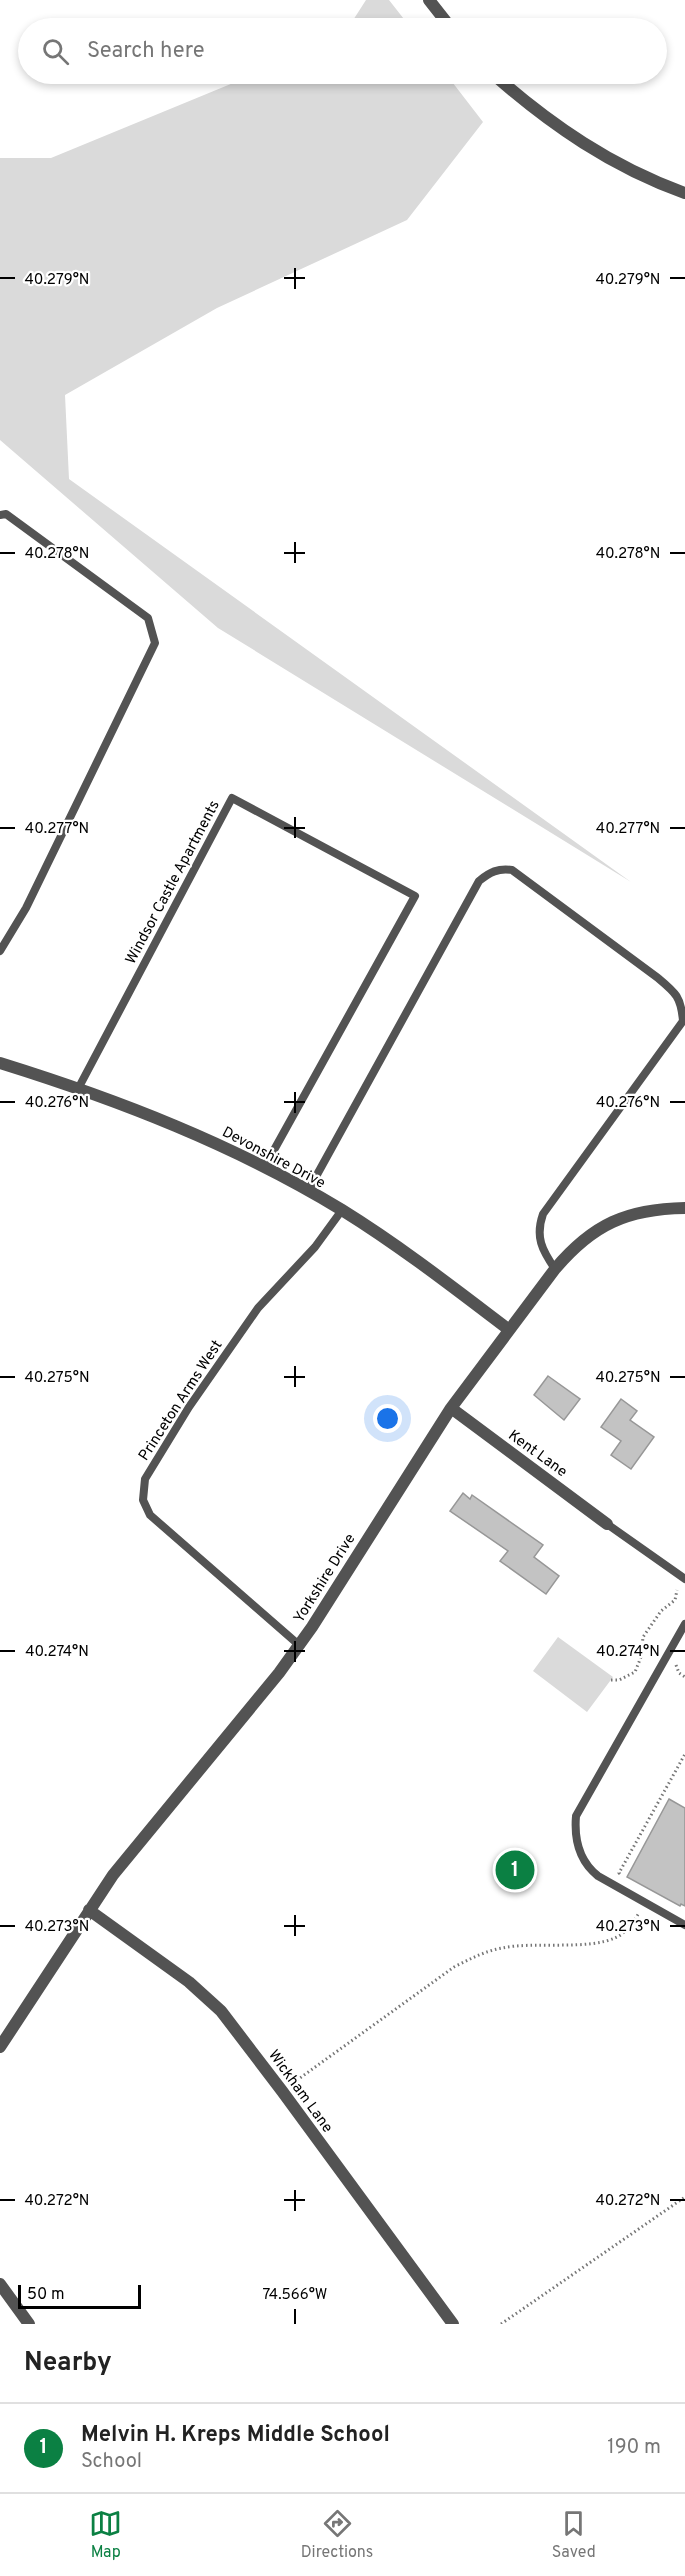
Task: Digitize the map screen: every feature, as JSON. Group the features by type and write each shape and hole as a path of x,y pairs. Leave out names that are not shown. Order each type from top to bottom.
{"street":[{"path":"429,0 444,18"},
{"path":"505,84 549,120 606,158 649,180 685,193"},
{"name":"Devonshire Drive","path":"0,1063 79,1088 162,1119 308,1191 342,1210 409,1255 508,1329"},
{"name":"Yorkshire Drive","path":"0,2047 118,1868 224,1741 298,1645 451,1408 555,1269 572,1249 591,1233 614,1221 638,1212 685,1208"},
{"name":"Kent Lane","path":"451,1408 607,1524"},
{"name":"Wickham Lane","path":"89,1911 204,1994 239,2034 453,2324"},
{"path":"0,2284 29,2324"}],"lane":[{"path":"0,515 6,514 148,618 155,643 26,909 0,951"},
{"name":"Windsor Castle Apartments","path":"79,1088 232,798 415,896 264,1168"},
{"path":"308,1191 479,881 489,873 502,868 512,870 658,978 680,997 682,1009 683,1021 543,1214 538,1234 540,1247 555,1269"},
{"name":"Princeton Arms West","path":"298,1645 150,1515 143,1500 145,1479 195,1398 258,1308 315,1247 342,1210"},
{"path":"607,1524 685,1579"},
{"path":"685,1624 576,1816 575,1831 586,1867 685,1925"}],"path":[{"path":"611,1680 619,1680 634,1672 642,1657 643,1637 661,1611 675,1600 677,1590"},
{"path":"676,1660 676,1668 685,1677"},
{"path":"627,1878 619,1874 685,1754"},
{"path":"282,2091 454,1967 479,1954 522,1945 598,1942 618,1937 631,1925 639,1913"},
{"path":"501,2324 685,2197"}],"shaded area":[{"path":"366,0 389,0 403,18 354,18"},
{"path":"231,84 454,84 483,122 407,220 217,308 65,395 69,479 631,882 218,628 0,440 0,158 51,158"},
{"path":"558,1637 613,1677 587,1712 533,1671"}],"building":[{"path":"548,1376 580,1399 564,1420 534,1395"},
{"path":"621,1399 637,1411 630,1420 654,1437 631,1469 611,1455 621,1441 601,1427"},
{"path":"463,1493 470,1499 472,1495 543,1545 534,1557 559,1576 546,1594 500,1561 508,1551 450,1511"},
{"path":"669,1799 685,1808 685,1906 681,1904 680,1906 627,1877"}],"place":[{"name":"Melvin H. Kreps Middle School","path":"515,1870"}]}
